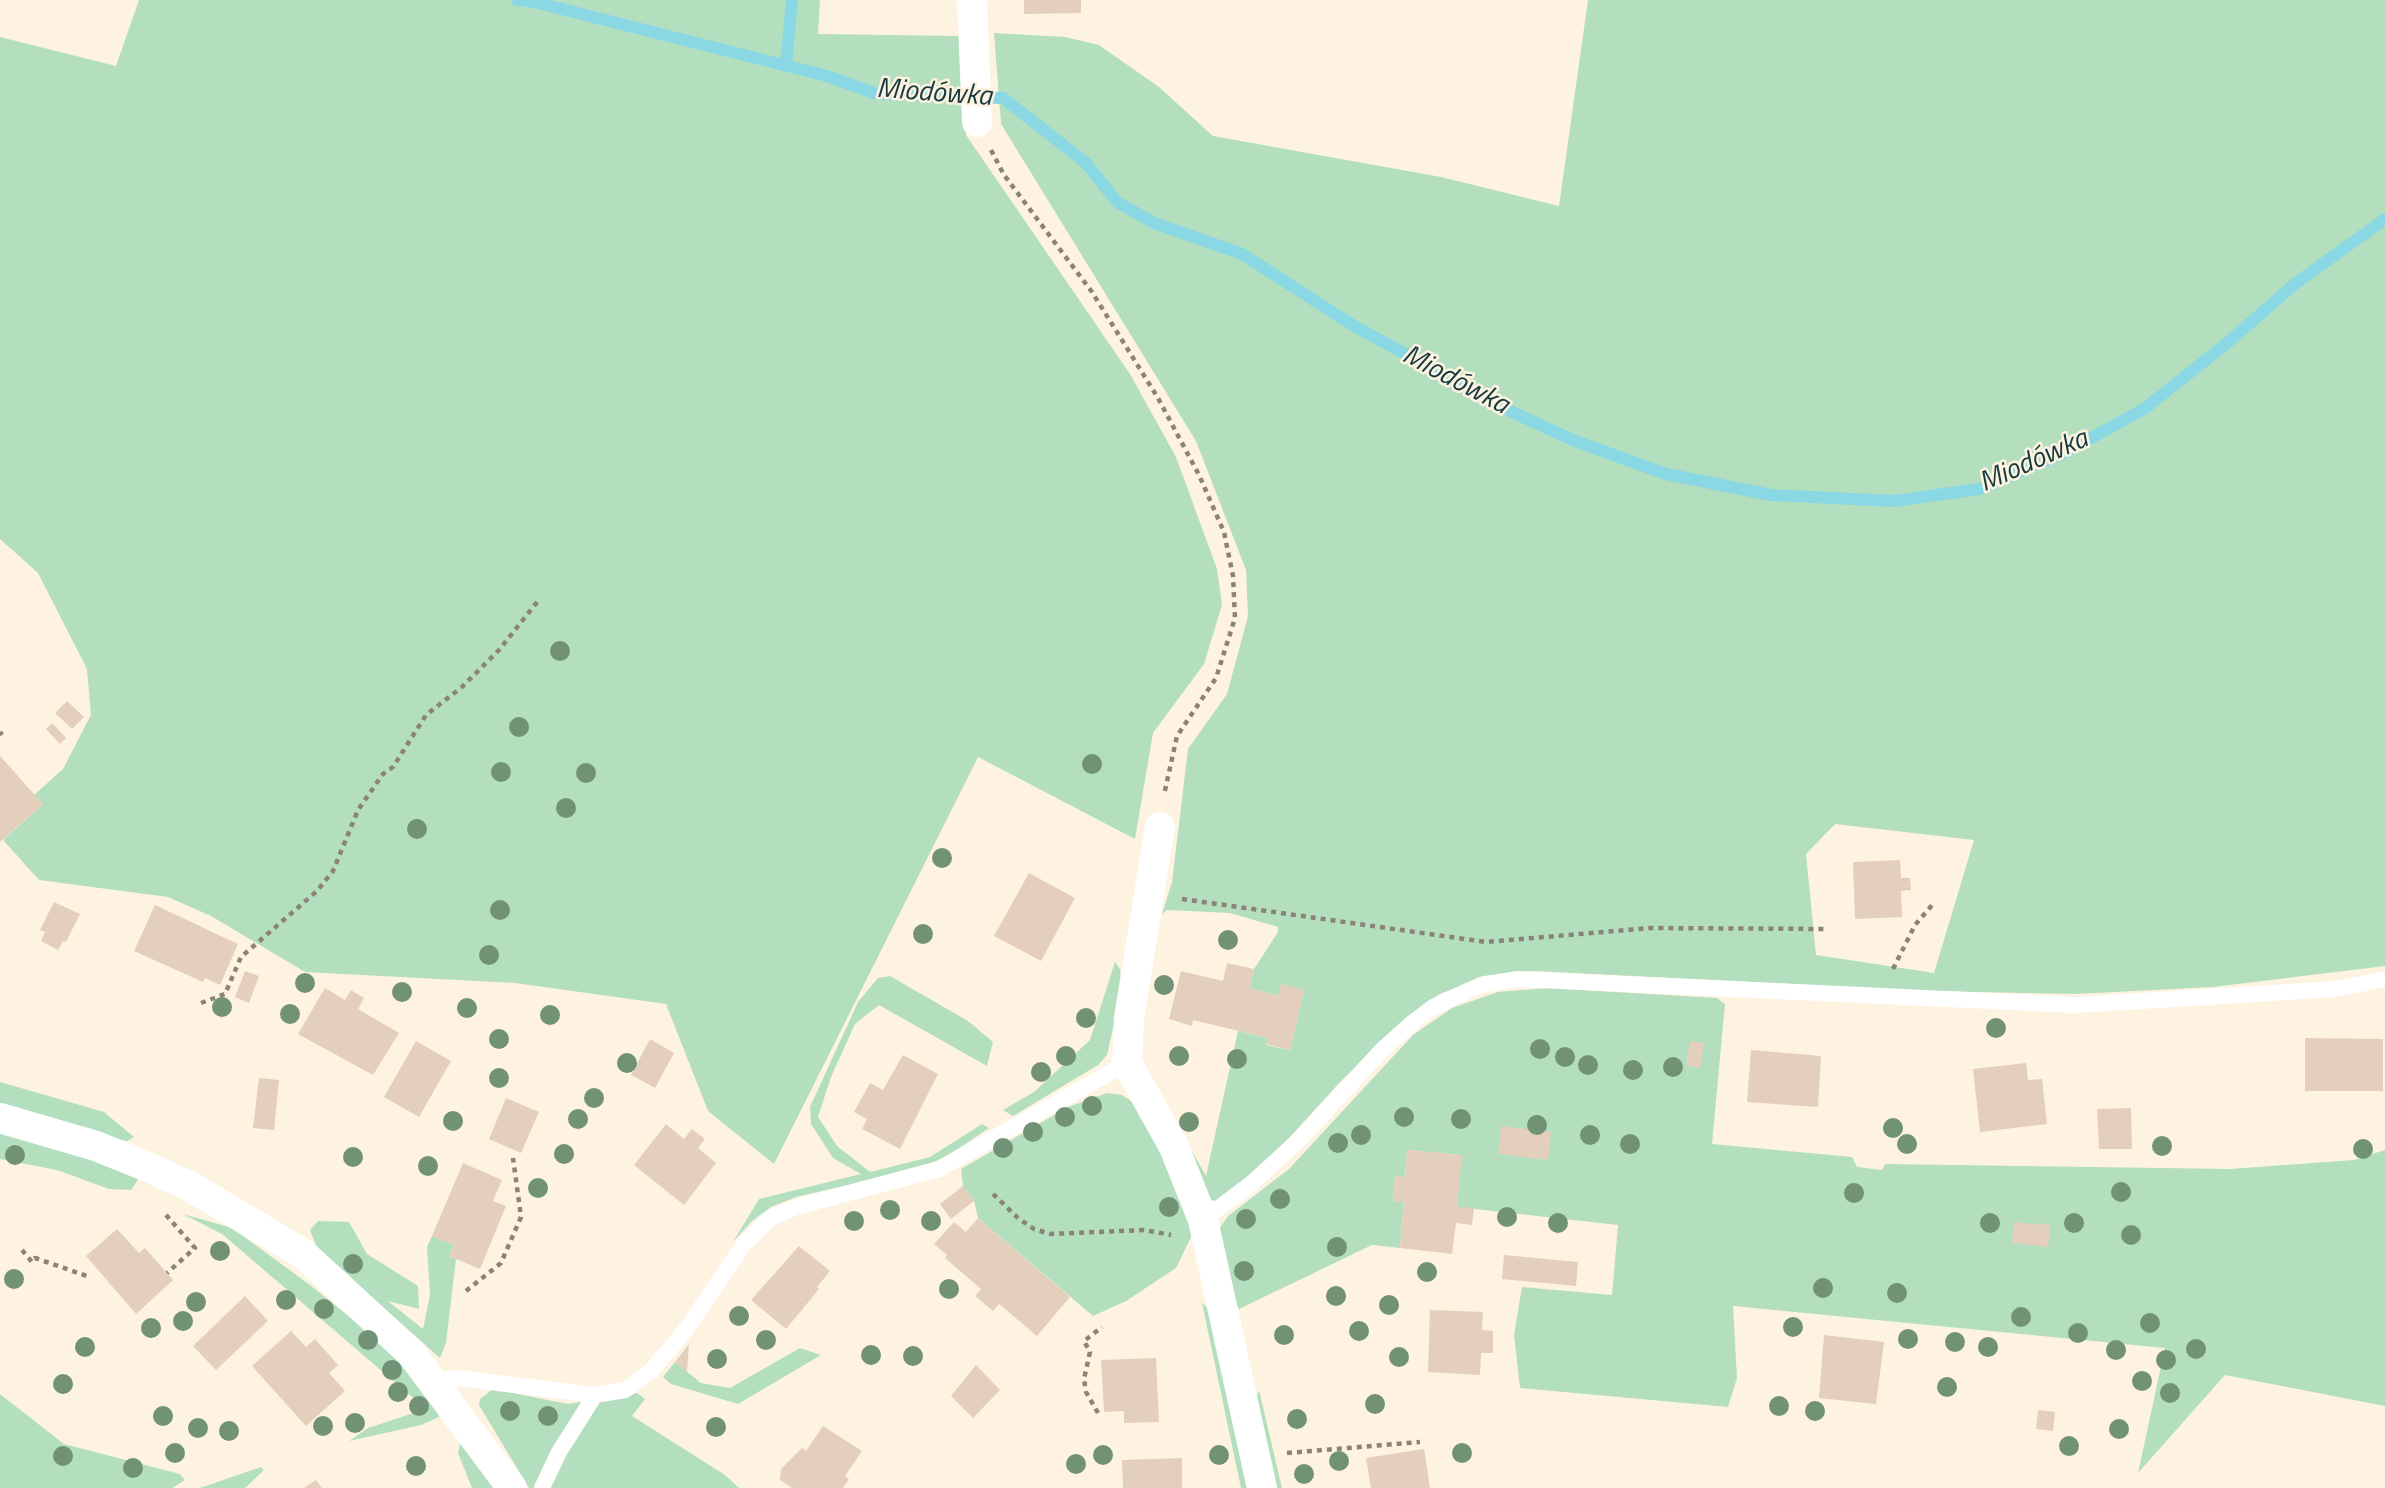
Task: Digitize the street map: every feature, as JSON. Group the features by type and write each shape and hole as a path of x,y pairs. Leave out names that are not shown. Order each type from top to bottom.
{"street":[{"path":"972,0 977,122"},
{"path":"1160,827 1129,1018 1127,1063 1174,1147 1203,1220 1262,1488"},
{"path":"0,1118 96,1146 148,1167 191,1187 302,1253 376,1319 433,1381 512,1488"}],"lane":[{"path":"1203,1220 1252,1183 1299,1140 1382,1050 1412,1023 1433,1007 1481,985 1518,979 2076,1005 2336,989 2385,979"},
{"path":"433,1381 458,1378 596,1395 625,1390 651,1371 685,1331 744,1244 770,1218 807,1204 939,1169 1127,1063"},
{"path":"542,1488 559,1452 596,1395"}],"path":[{"path":"977,122 1004,175 1092,292 1158,398 1199,475 1224,532 1233,576 1235,618 1216,678 1177,736 1167,771 1160,827"},
{"path":"201,1003 225,994 241,957 317,891 333,871 358,810 383,774 393,766 426,715 462,687 499,650 538,601"},
{"path":"1147,904 1175,898 1186,899 1486,942 1650,928 1827,929"},
{"path":"1885,997 1899,954 1915,925 1933,904"},
{"path":"466,1291 501,1262 521,1217 513,1174 513,1157"},
{"path":"993,1194 1018,1218 1034,1229 1050,1234 1144,1230 1190,1240 1210,1250"},
{"path":"167,1273 195,1248 173,1223"},
{"path":"22,1250 32,1262 35,1258 87,1276"},
{"path":"1098,1413 1086,1392 1084,1379 1090,1352 1084,1341 1102,1327"},
{"path":"1255,1455 1420,1442"}],"green space":[{"path":"139,0 820,0 818,34 960,36 967,109 966,135 1130,374 1176,457 1217,569 1222,605 1204,664 1153,733 1135,839 978,757 774,1164 708,1111 666,1004 515,983 305,972 211,916 168,897 39,880 3,840 43,804 34,795 63,769 91,715 87,669 38,573 0,539 0,37 116,66"},
{"path":"1588,0 2385,0 2385,966 2213,987 2075,994 1927,991 1534,971 1483,976 1440,994 1408,1016 1339,1083 1280,1148 1218,1202 1206,1198 1151,1078 1206,1176 1238,1031 1268,1038 1266,1045 1290,1050 1304,990 1281,985 1278,996 1249,988 1254,969 1278,932 1278,927 1230,913 1167,910 1162,914 1172,882 1188,749 1227,694 1248,616 1246,570 1196,441 1001,124 994,33 1065,37 1099,45 1159,87 1213,136 1441,177 1559,206","holes":["1835,824 1974,840 1934,973 1816,955 1806,854"]},
{"path":"1115,962 1120,969 1122,988 1107,1055 1098,1065 1013,1116 1003,1110 1034,1092 1090,1040"},
{"path":"890,976 968,1021 993,1042 987,1066 879,1005 855,1024 831,1077 818,1117 837,1146 870,1172 930,1157 982,1124 989,1128 946,1157 913,1170 796,1197 771,1207 752,1221 733,1242 759,1199 861,1174 833,1158 811,1124 810,1107 858,1002 878,978"},
{"path":"1547,988 1717,998 1725,1004 1712,1144 1852,1157 1857,1167 1882,1170 1885,1164 2230,1169 2354,1160 2385,1150 2385,1406 2225,1375 2138,1473 2165,1348 1733,1306 1737,1378 1728,1407 1520,1388 1514,1335 1522,1287 1612,1295 1618,1225 1457,1207 1461,1155 1407,1150 1405,1177 1396,1176 1393,1201 1404,1202 1400,1248 1372,1245 1239,1309 1230,1294 1219,1229 1228,1216 1289,1169 1413,1035 1452,1008 1498,992"},
{"path":"0,1082 104,1112 134,1137 127,1141 114,1139 0,1103"},
{"path":"1107,1093 1122,1095 1139,1106 1153,1128 1193,1233 1176,1268 1126,1301 1093,1316 978,1218 974,1201 963,1186 961,1169 1068,1107"},
{"path":"0,1130 87,1156 139,1178 131,1190 109,1189 57,1170 0,1159"},
{"path":"183,1214 232,1228 310,1285 412,1367 440,1411 439,1417 421,1425 349,1441 368,1428 426,1409 222,1234"},
{"path":"318,1221 349,1222 367,1254 418,1286 419,1309 388,1301 423,1329 430,1295 427,1247 432,1236 454,1245 449,1256 456,1259 446,1343 440,1358 305,1238 316,1245 310,1230"},
{"path":"1202,1303 1216,1315 1253,1488 1241,1488"},
{"path":"800,1348 821,1355 738,1404 671,1384 663,1377 675,1362 701,1383 730,1388"},
{"path":"493,1389 568,1404 637,1393 645,1399 632,1416 725,1475 739,1488 529,1488 479,1405 480,1399"},
{"path":"1259,1390 1282,1488 1275,1488 1256,1399"},
{"path":"0,1394 64,1444 180,1474 185,1480 172,1488 0,1488"},
{"path":"461,1441 496,1488 472,1488 458,1453"},
{"path":"261,1467 264,1470 245,1488 200,1488"}],"building":[{"path":"1024,0 1081,0 1081,13 1024,14"},
{"path":"67,701 84,717 72,729 55,713"},
{"path":"52,723 66,738 60,744 46,729"},
{"path":"0,756 43,804 0,842"},
{"path":"1900,860 1901,878 1910,878 1911,890 1901,891 1902,917 1855,919 1853,862"},
{"path":"1029,873 1075,898 1041,961 994,936"},
{"path":"54,902 80,914 66,942 63,941 58,950 41,941 45,932 40,930"},
{"path":"155,905 238,944 220,985 205,978 203,982 134,951"},
{"path":"1227,963 1254,969 1249,988 1278,996 1281,984 1304,990 1290,1050 1266,1044 1268,1038 1193,1020 1192,1026 1169,1019 1181,971 1223,981"},
{"path":"245,971 259,976 249,1003 235,997"},
{"path":"325,988 345,1000 351,990 364,998 358,1009 399,1033 373,1075 298,1034"},
{"path":"2305,1038 2383,1039 2383,1091 2305,1091"},
{"path":"650,1039 674,1053 655,1088 631,1075"},
{"path":"416,1041 451,1061 419,1117 384,1097"},
{"path":"1690,1041 1704,1043 1700,1068 1686,1065"},
{"path":"1751,1050 1821,1056 1818,1107 1747,1102"},
{"path":"903,1055 938,1074 900,1149 862,1129 867,1119 854,1112 870,1083 883,1090"},
{"path":"2026,1063 2028,1080 2042,1079 2047,1124 1980,1132 1973,1069"},
{"path":"259,1078 279,1080 274,1130 253,1128"},
{"path":"506,1098 539,1112 521,1153 489,1139"},
{"path":"2131,1108 2132,1149 2099,1149 2097,1109"},
{"path":"666,1124 684,1139 692,1129 705,1139 698,1148 716,1163 684,1205 634,1165"},
{"path":"1501,1126 1551,1132 1548,1160 1498,1154"},
{"path":"1407,1150 1462,1155 1457,1207 1474,1208 1472,1225 1456,1223 1452,1254 1400,1248 1404,1202 1393,1202 1395,1176 1405,1177"},
{"path":"463,1163 502,1180 493,1201 506,1206 480,1269 449,1256 454,1245 432,1236"},
{"path":"963,1186 974,1201 951,1219 940,1204"},
{"path":"978,1218 1070,1297 1037,1336 999,1304 993,1311 975,1296 981,1289 945,1258 947,1255 934,1244 954,1222 966,1232"},
{"path":"2014,1222 2050,1225 2048,1247 2012,1243"},
{"path":"117,1229 139,1253 145,1248 173,1280 136,1314 86,1256"},
{"path":"799,1246 830,1271 817,1287 819,1289 786,1329 751,1300"},
{"path":"1504,1255 1578,1262 1576,1286 1502,1279"},
{"path":"245,1296 268,1321 216,1370 193,1346"},
{"path":"1430,1310 1483,1312 1482,1330 1493,1331 1493,1353 1481,1353 1480,1375 1428,1372"},
{"path":"291,1331 306,1347 315,1339 338,1365 329,1373 345,1391 306,1426 252,1366"},
{"path":"1824,1335 1884,1342 1876,1404 1819,1398"},
{"path":"689,1344 687,1372 675,1362"},
{"path":"1156,1358 1159,1422 1124,1423 1124,1411 1104,1412 1101,1360"},
{"path":"976,1365 1000,1390 973,1418 951,1396"},
{"path":"2038,1410 2055,1412 2053,1431 2036,1429"},
{"path":"823,1426 862,1451 845,1476 849,1479 843,1488 792,1488 780,1480 781,1469 802,1448 806,1451"},
{"path":"1424,1449 1430,1488 1371,1488 1366,1458"},
{"path":"1182,1458 1182,1488 1123,1488 1122,1460"},
{"path":"316,1480 322,1488 304,1488"}],"waterway":[{"name":"Miodówka","path":"517,0 530,1 827,76 877,94 1003,98 1086,163 1117,202 1154,223 1242,254 1354,326 1510,411 1575,441 1666,474 1771,495 1894,501 1980,489 2064,453 2144,409 2226,344 2296,283 2385,219"},
{"path":"786,65 792,0"}]}
